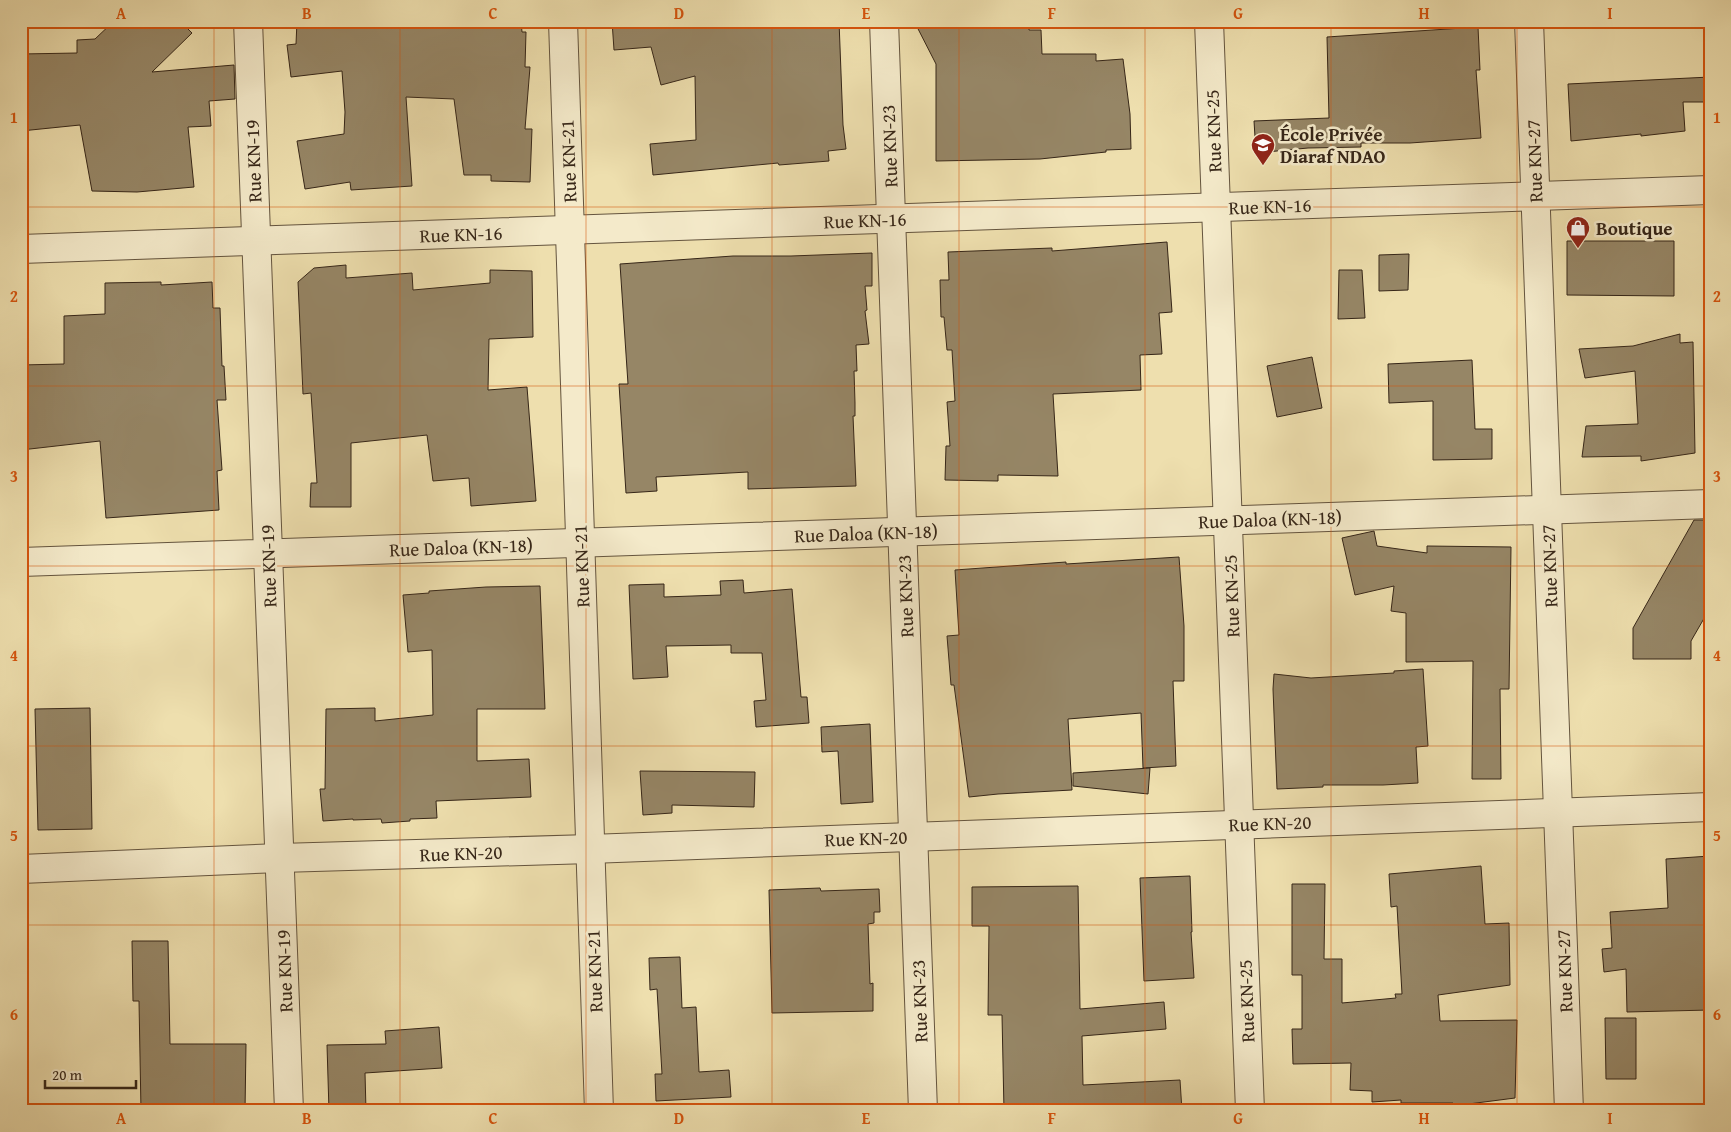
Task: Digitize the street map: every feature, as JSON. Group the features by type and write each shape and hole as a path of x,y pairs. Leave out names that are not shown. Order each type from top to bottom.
{"street":[{"name":"Rue KN-19","path":"248,21 289,1111"},
{"name":"Rue KN-21","path":"563,21 599,1111"},
{"name":"Rue KN-23","path":"884,21 923,1111"},
{"name":"Rue KN-25","path":"1209,21 1250,1111"},
{"name":"Rue KN-27","path":"1529,21 1569,1111"},
{"name":"Rue KN-16","path":"21,249 1710,190"},
{"name":"Rue Daloa (KN-18)","path":"21,562 1710,504"},
{"name":"Rue KN-20","path":"21,869 1710,807"}],"building":[{"path":"114,21 180,21 192,33 152,72 234,65 235,99 209,101 211,126 188,127 194,187 137,192 92,191 80,125 21,131 21,54 77,53 77,40 95,39"},
{"path":"297,21 521,21 522,32 526,32 525,67 530,67 525,129 532,129 530,182 491,181 491,175 464,175 454,99 406,97 412,186 351,190 350,182 305,189 297,141 344,134 345,112 342,71 291,77 287,45 296,44"},
{"path":"612,21 717,21 718,24 764,21 839,21 843,125 846,149 828,151 829,161 779,165 778,163 653,175 650,144 696,140 695,76 661,85 651,47 614,50"},
{"path":"914,21 1029,21 1029,30 1041,30 1042,54 1096,54 1096,61 1123,59 1130,114 1131,149 1106,150 1106,152 1040,159 936,161 936,64"},
{"path":"1478,27 1480,70 1476,70 1481,138 1410,143 1361,143 1361,147 1308,148 1256,153 1254,121 1329,118 1327,37"},
{"path":"1710,77 1710,102 1683,102 1685,131 1571,141 1568,84"},
{"path":"1567,241 1674,241 1674,296 1567,295"},
{"path":"1167,242 1172,312 1159,313 1162,354 1140,355 1141,390 1053,394 1058,476 998,475 998,481 945,480 946,446 950,446 947,402 955,401 952,350 947,350 944,317 941,317 940,280 949,280 948,252 1052,248 1052,251"},
{"path":"872,253 872,286 865,286 867,310 865,311 869,344 856,345 857,371 854,371 855,416 853,416 856,486 748,489 748,472 656,477 657,491 626,493 619,384 628,384 620,264 733,256"},
{"path":"1409,254 1408,290 1379,291 1379,255"},
{"path":"346,265 346,278 412,273 413,290 490,283 490,270 532,271 533,337 489,339 488,390 527,387 536,501 471,506 469,478 433,481 427,435 351,443 351,507 310,507 311,483 317,483 311,393 303,394 298,282 314,268"},
{"path":"1339,270 1362,270 1365,318 1338,319"},
{"path":"161,282 161,285 212,282 213,308 220,308 222,366 224,366 226,400 217,400 222,470 217,471 219,510 106,518 100,441 21,450 21,365 64,364 64,316 105,314 105,283"},
{"path":"1680,334 1680,343 1693,342 1695,453 1641,461 1641,456 1582,457 1586,426 1638,424 1635,371 1585,378 1579,349 1633,346"},
{"path":"1312,357 1322,408 1277,417 1267,366"},
{"path":"1472,360 1475,429 1492,429 1492,459 1433,460 1433,401 1389,403 1388,364"},
{"path":"1694,520 1710,520 1710,608 1691,641 1691,659 1633,659 1633,628"},
{"path":"1374,531 1377,546 1427,553 1427,546 1511,547 1509,689 1500,689 1501,779 1472,779 1473,661 1406,662 1406,613 1391,611 1394,586 1355,595 1342,538"},
{"path":"1179,557 1184,626 1184,681 1173,681 1176,766 1143,768 1141,713 1068,719 1072,790 969,797 954,685 951,685 947,636 959,635 955,570 1066,562 1066,564"},
{"path":"743,580 744,593 792,589 801,697 807,697 809,723 756,727 754,701 766,700 762,653 731,653 731,645 666,646 668,677 633,679 629,585 664,584 664,597 721,595 720,581"},
{"path":"540,586 545,709 477,709 477,761 529,759 531,797 436,801 437,818 382,823 381,819 323,821 320,789 325,789 326,709 375,708 375,721 433,715 432,650 408,652 403,595 486,587"},
{"path":"1423,669 1428,746 1416,747 1418,783 1323,785 1323,787 1277,789 1274,674 1311,678 1394,673 1394,671"},
{"path":"90,708 92,829 38,830 35,709"},
{"path":"870,724 873,802 841,804 838,751 822,752 821,727"},
{"path":"1150,768 1148,794 1073,786 1073,773"},
{"path":"640,771 755,772 754,807 672,805 672,813 643,815"},
{"path":"1710,856 1710,929 1706,929 1710,1010 1627,1012 1626,969 1604,972 1602,949 1612,948 1610,912 1668,908 1666,859"},
{"path":"1481,866 1485,924 1509,923 1510,985 1438,995 1440,1021 1517,1020 1515,1098 1453,1106 1453,1103 1401,1103 1401,1100 1372,1102 1372,1091 1350,1090 1351,1063 1293,1064 1292,1029 1302,1029 1302,975 1292,975 1292,884 1325,884 1324,959 1342,959 1342,1003 1396,998 1395,994 1402,994 1397,906 1391,907 1389,874"},
{"path":"1190,876 1194,978 1144,981 1140,878"},
{"path":"1078,886 1080,1009 1164,1002 1166,1029 1082,1036 1083,1085 1180,1080 1182,1111 1088,1111 1088,1109 1004,1111 1002,1015 988,1015 989,926 972,926 972,887"},
{"path":"820,888 821,891 879,889 880,912 874,912 874,923 868,924 870,984 873,983 873,1011 772,1013 769,890"},
{"path":"132,941 168,941 170,1044 246,1044 245,1111 141,1111 139,1001 133,1001"},
{"path":"680,957 682,1008 696,1007 699,1072 729,1070 731,1097 656,1101 655,1074 662,1074 657,989 650,990 649,958"},
{"path":"1605,1018 1636,1018 1636,1079 1606,1079"},
{"path":"439,1027 442,1068 365,1073 366,1111 329,1111 327,1045 386,1044 385,1031"}],"place":[{"name":"École Privée Diaraf NDAO","path":"1263,166"},
{"name":"Boutique","path":"1578,249"}]}
